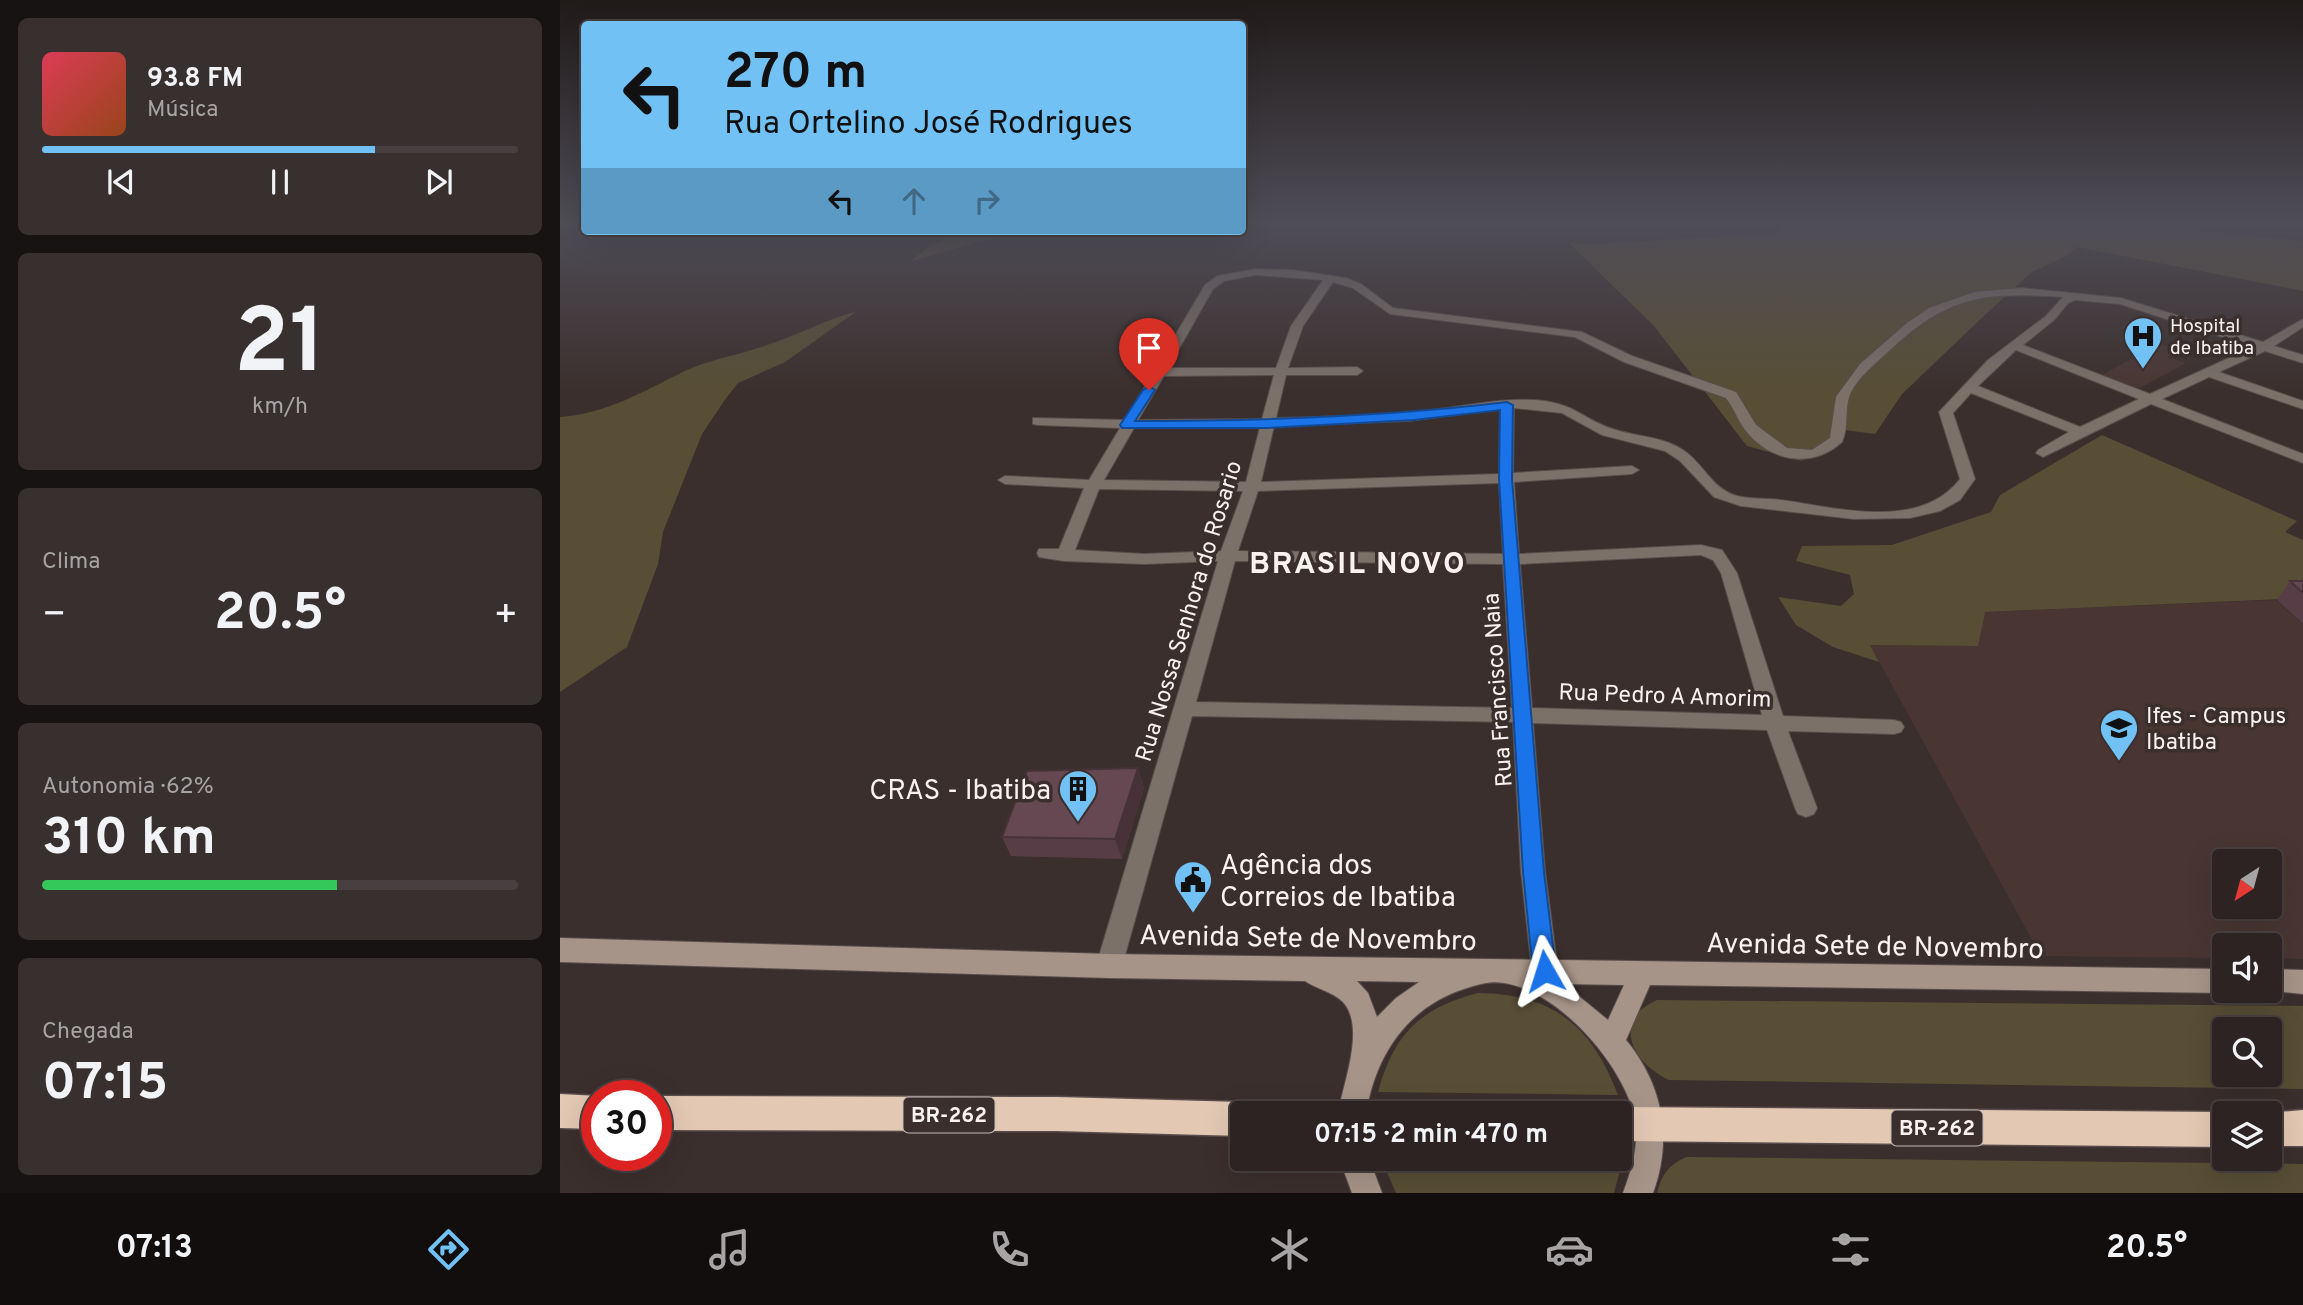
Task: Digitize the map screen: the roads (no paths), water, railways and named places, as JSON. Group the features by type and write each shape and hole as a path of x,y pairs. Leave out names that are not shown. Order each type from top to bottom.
{"highway":[{"path":"560,1111 581,1112"},
{"name":"BR-262","path":"672,1113 1056,1114 1230,1119"},
{"name":"BR-262","path":"1635,1124 1812,1128 2212,1130"},
{"path":"2282,1129 2303,1128"}],"street":[{"path":"1064,556 1093,486 1209,286 1217,281"},
{"name":"Rua Nossa Senhora do Rosario","path":"1110,966 1228,556 1252,487 1293,332 1328,281"},
{"path":"1339,281 1357,286 1390,311 1586,337 1628,359 1731,396 1748,425 1766,442 1785,453 1808,457 1819,454 1837,439 1843,394 1856,377 1908,326 1932,309 2001,291 2106,298 2303,359"},
{"path":"1038,421 1127,425 1267,424 1414,417 1507,405 1564,409 1605,431 1667,446 1681,454 1715,492 1738,500 1855,515 1912,512 1951,500 1964,489 1968,479 1946,412 1969,387 2050,318 2064,301 2074,297 2106,298"},
{"path":"2043,453 2080,432 2265,346 2303,322"},
{"path":"2015,346 2303,459"},
{"path":"1160,372 1357,371"},
{"path":"2210,373 2303,405"},
{"path":"1969,387 2080,432"},
{"name":"Rua Francisco Naia","path":"1507,405 1506,479 1533,872 1545,971"},
{"path":"1005,480 1093,486 1252,487 1506,479 1632,470"},
{"path":"1045,553 1143,559 1228,556 1512,559 1701,550 1715,552 1724,559 1775,724 1807,808"},
{"name":"Rua Pedro A Amorim","path":"1183,709 1524,715 1894,727"},
{"name":"Avenida Sete de Novembro","path":"560,950 1110,966 2212,981"},
{"path":"1291,968 1335,979 1353,990 1363,1010 1367,1035 1355,1101"},
{"path":"1362,1068 1378,1034 1402,1008 1430,989 1462,976 1497,971 1547,988 1570,1003 1611,1044 1641,1095 1635,1124 1649,1154 1638,1193"},
{"path":"1611,1044 1642,974"},
{"path":"2282,981 2303,982"},
{"path":"1359,1171 1367,1193"}],"place":[{"name":"Hospital de Ibatiba","path":"2143,370"},
{"name":"Ifes - Campus Ibatiba","path":"2119,762"},
{"name":"CRAS - Ibatiba","path":"1078,823"},
{"name":"Agência dos Correios de Ibatiba","path":"1193,914"}],"district":[{"name":"BRASIL NOVO","path":"1358,563"}]}
